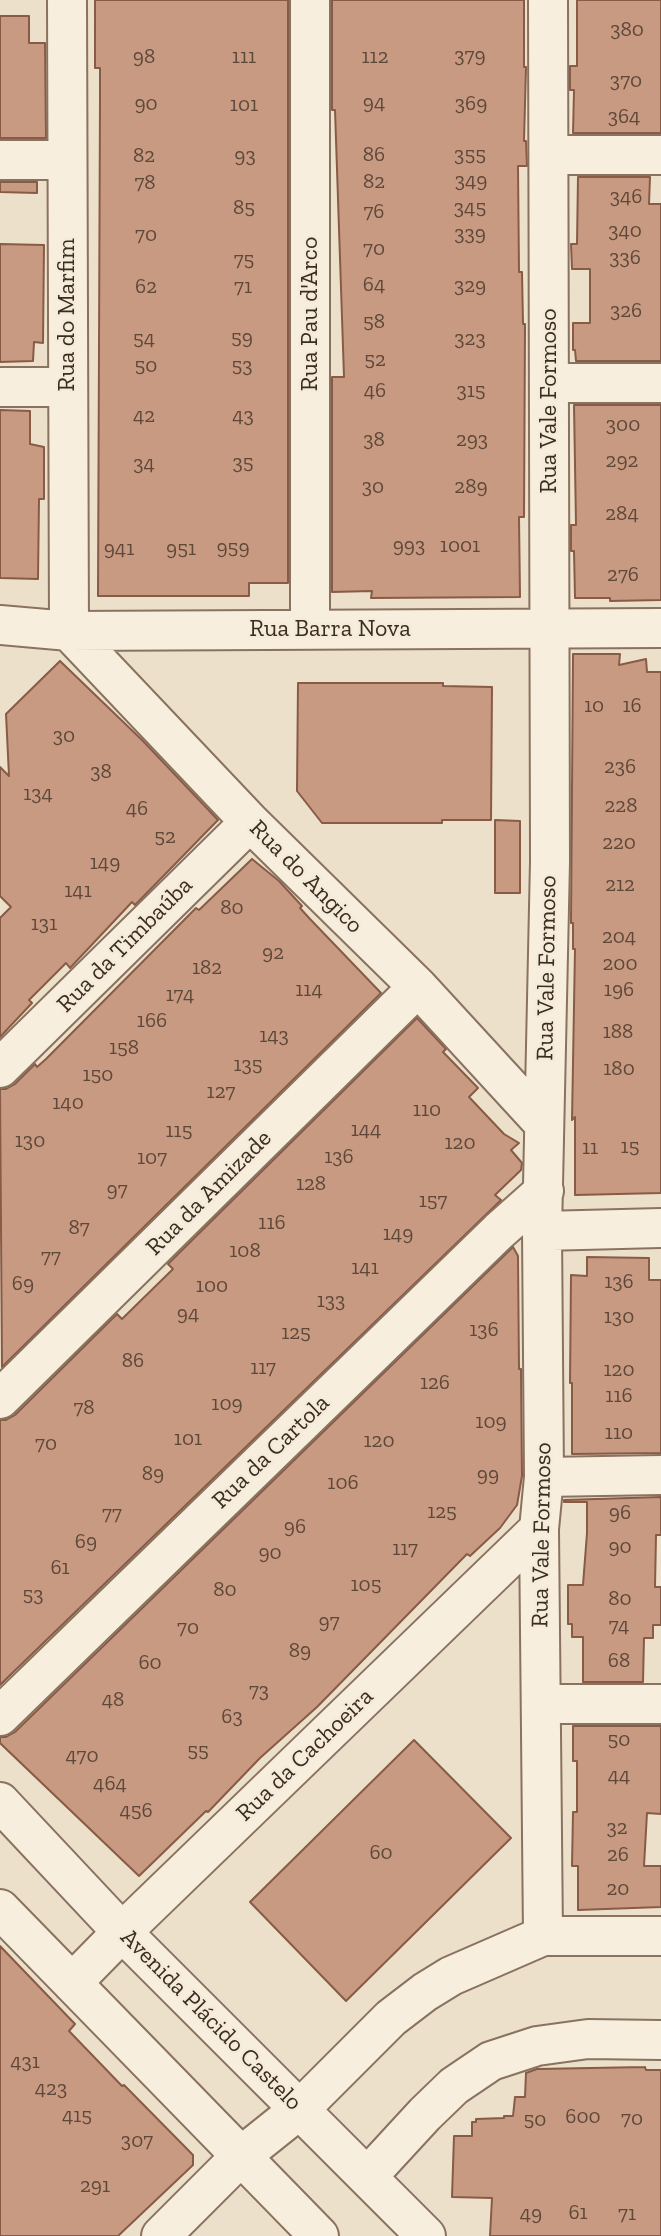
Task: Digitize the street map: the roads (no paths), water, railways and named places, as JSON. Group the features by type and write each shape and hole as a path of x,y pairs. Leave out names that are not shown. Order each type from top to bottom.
{"street":[{"name":"Rua do Marfim","path":"68,0 69,631"},
{"name":"Rua Pau d'Arco","path":"310,0 310,628"},
{"name":"Rua Vale Formoso","path":"543,1936 539,1529 544,1477 543,1123 550,861 548,0"},
{"path":"550,155 661,155"},
{"path":"0,160 67,160"},
{"path":"550,383 661,383"},
{"path":"0,387 67,387"},
{"name":"Rua Barra Nova","path":"0,625 69,631 661,628"},
{"name":"Rua do Angico","path":"69,631 250,822 418,987 543,1123"},
{"name":"Rua da Timbaúba","path":"0,1068 250,822"},
{"name":"Rua da Amizade","path":"0,1399 418,987"},
{"name":"Rua da Cartola","path":"0,1716 499,1231 544,1191"},
{"path":"542,1231 661,1228"},
{"path":"544,1477 661,1475"},
{"name":"Rua da Cachoeira","path":"72,1983 539,1529"},
{"path":"542,1704 661,1704"},
{"name":"Avenida Plácido Castelo","path":"0,1802 122,1932 426,2236"},
{"path":"0,1909 248,2165 298,2224"},
{"path":"161,2236 306,2115 391,2018 451,1976 543,1936 661,1936"},
{"path":"359,2169 454,2086 491,2061 537,2046 588,2039 661,2040"}]}
